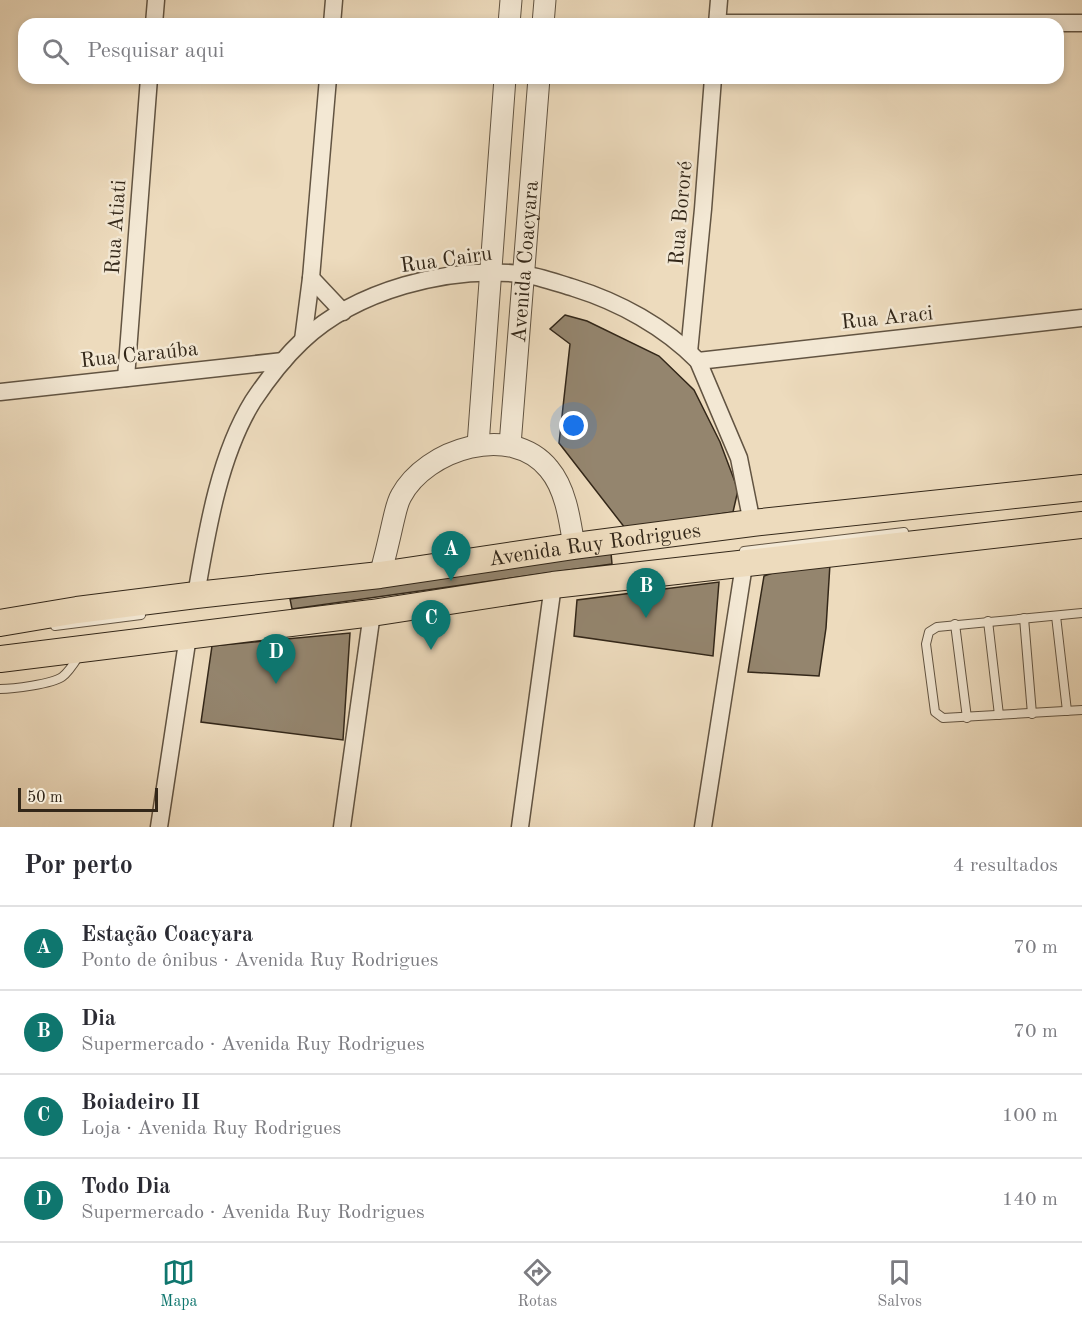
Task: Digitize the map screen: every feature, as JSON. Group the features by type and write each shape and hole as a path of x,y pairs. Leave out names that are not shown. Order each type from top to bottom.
{"main road":[{"name":"Avenida Ruy Rodrigues","path":"0,623 77,610 380,575 574,546 752,523 1082,488"},
{"path":"743,556 752,523"},
{"name":"Avenida Ruy Rodrigues","path":"0,659 372,613 743,556 1082,525"},
{"path":"188,636 196,595"}],"street":[{"path":"154,18 156,0"},
{"path":"332,18 334,0"},
{"path":"510,18 511,0"},
{"path":"543,18 544,0"},
{"path":"718,18 719,0"},
{"path":"1064,23 1082,23"},
{"name":"Rua Atiati","path":"126,378 149,84"},
{"path":"303,340 312,278 328,84"},
{"name":"Avenida Coacyara","path":"478,445 505,84"},
{"name":"Avenida Coacyara","path":"510,445 539,84"},
{"name":"Rua Bororé","path":"693,357 713,84"},
{"name":"Rua Cairu","path":"196,595 207,530 230,447 253,401 283,361 303,340 343,312 385,292 425,280 491,272 524,274 599,296 657,328 693,357"},
{"path":"312,278 343,312"},
{"name":"Rua Araci","path":"693,357 1082,318"},
{"path":"693,357 739,458 752,523"},
{"name":"Rua Caraúba","path":"0,392 283,361"},
{"path":"380,575 400,497 415,475 441,458 478,445 510,445 531,454 549,468 561,490 570,519 574,546"},
{"path":"703,827 743,556"},
{"path":"520,827 553,585"},
{"path":"342,827 372,613"},
{"path":"159,827 188,636"}],"lane":[{"path":"743,556 917,531"},
{"path":"286,595 646,546"},
{"path":"434,594 634,566"},
{"path":"1082,613 937,627 929,632 926,644 935,712 943,718 1082,710"},
{"path":"45,628 148,614"},
{"path":"1056,616 1067,711"},
{"path":"1024,618 1032,714"},
{"path":"988,621 999,716"},
{"path":"955,624 967,718"},
{"path":"0,689 18,688 60,678 72,666 84,648"}],"building":[{"path":"565,315 587,321 659,356 694,390 720,442 738,490 733,512 625,528 559,443 570,344 550,329"},
{"path":"611,553 612,564 292,609 290,599"},
{"path":"830,564 826,628 819,676 748,672 764,576 781,570"},
{"path":"719,582 713,656 574,636 577,600"},
{"path":"350,633 343,740 201,722 212,646"}],"place":[{"name":"Estação Coacyara","path":"451,581"},
{"name":"Dia","path":"646,618"},
{"name":"Boiadeiro II","path":"431,650"},
{"name":"Todo Dia","path":"276,684"}]}
